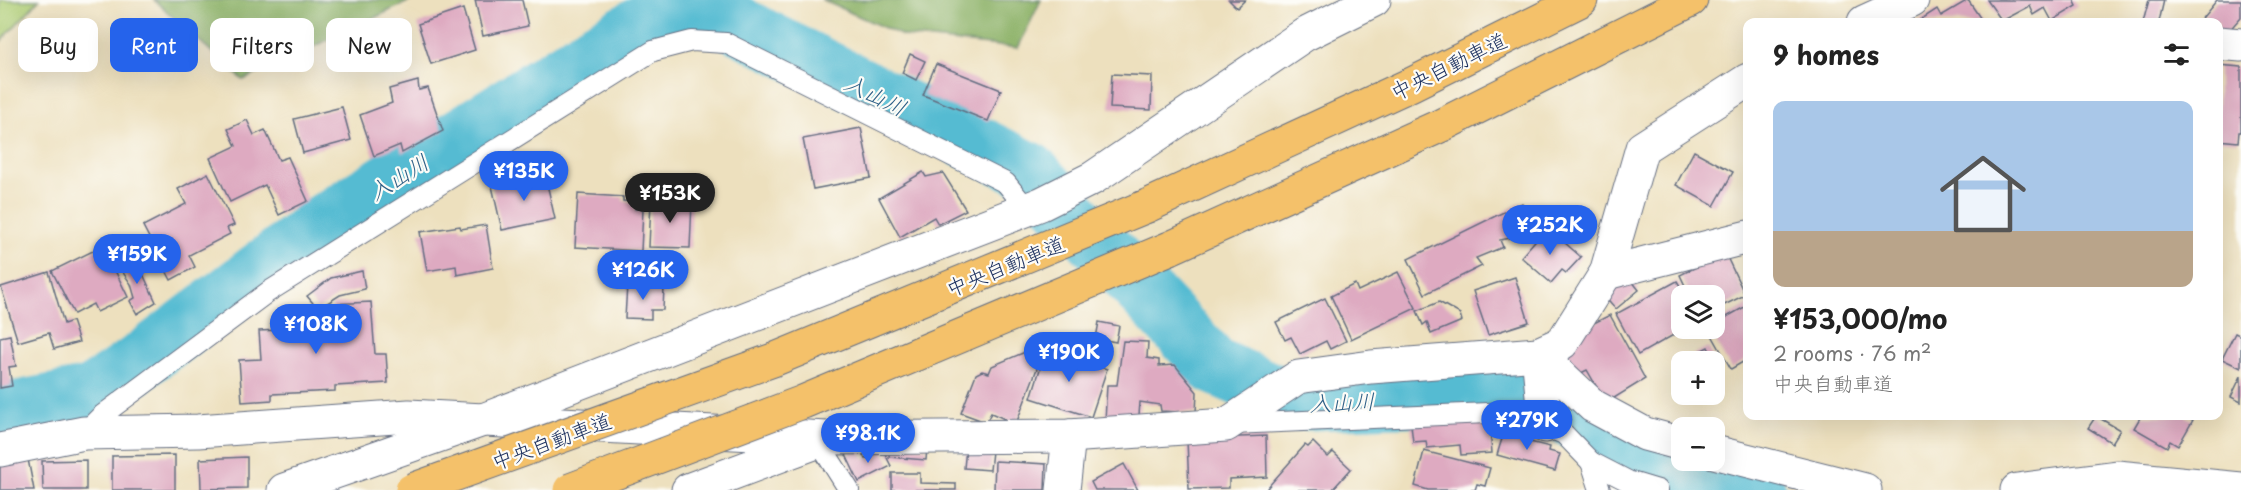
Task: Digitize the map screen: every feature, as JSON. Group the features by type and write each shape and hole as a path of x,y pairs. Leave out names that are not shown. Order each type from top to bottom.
{"highway":[{"name":"中央自動車道","path":"412,490 773,360 1147,206 1412,84 1581,0"},
{"path":"570,490 803,402 1170,248 1442,125 1691,0"}],"street":[{"path":"284,490 483,420 1034,206 1093,178 1304,35 1374,0"},
{"path":"1873,18 1912,0"},
{"path":"2223,43 2241,45"},
{"path":"1545,423 1540,368 1562,343 1606,273 1642,148 1743,83"},
{"path":"1606,273 1743,238"},
{"path":"0,450 84,433 198,431 409,416 823,440 1069,436 1234,419 1298,377 1350,370 1540,368 1593,406 1644,434 1671,441"},
{"path":"1063,490 1069,436"},
{"path":"688,490 823,440"},
{"path":"1725,455 1865,490"},
{"path":"2017,490 2117,477 2241,489"}],"lane":[{"path":"84,433 101,416 268,292 643,57 663,48 692,41 726,43 1006,183 1034,206"},
{"path":"1234,419 1511,412 1545,423 1564,434 1591,462 1628,481 1658,490"},
{"path":"823,440 849,490"},
{"path":"1591,462 1600,490"}],"green space":[{"path":"0,0 39,0 22,18 18,18 18,23 0,42"},
{"path":"154,0 412,0 374,18 326,18 326,41 314,46 314,18 210,18 210,50 198,40 198,18 174,18"},
{"path":"822,0 1041,0 1018,48 903,36"},
{"path":"234,72 260,72 243,80"}],"building":[{"path":"475,0 522,0 528,26 483,36"},
{"path":"1229,0 1245,0 1237,8"},
{"path":"1968,0 1980,18 1923,18 1937,9 1941,16"},
{"path":"1987,0 2074,0 2077,6 2057,18 2050,18 2045,8 2034,15 2030,6 2008,18 2000,18"},
{"path":"2149,0 2164,0 2160,18 2144,18"},
{"path":"2217,0 2241,0 2241,17 2227,33 2223,32 2223,18 2202,18"},
{"path":"463,9 475,50 431,64 418,24"},
{"path":"910,54 925,61 916,80 902,73"},
{"path":"936,64 1001,90 988,121 923,95"},
{"path":"2223,65 2241,67 2241,132 2239,132 2238,142 2223,140"},
{"path":"1112,74 1152,76 1151,110 1110,108"},
{"path":"418,81 419,90 428,88 443,131 402,153 400,145 374,156 360,115 392,103 389,89"},
{"path":"342,107 351,140 303,153 294,119"},
{"path":"247,120 254,135 265,130 279,160 288,157 308,201 279,215 265,185 230,202 210,158 236,146 228,129"},
{"path":"861,128 871,178 813,189 803,139"},
{"path":"1694,151 1733,172 1714,206 1676,185"},
{"path":"923,172 926,177 943,173 966,210 938,224 934,217 900,237 879,198"},
{"path":"208,173 234,225 227,228 230,234 189,255 195,267 171,280 143,226 186,204 178,189"},
{"path":"545,175 555,219 502,230 492,186"},
{"path":"578,194 623,197 623,201 635,202 635,209 643,209 641,251 575,247"},
{"path":"651,201 692,202 690,248 649,247"},
{"path":"1522,203 1528,214 1519,228 1507,231 1510,238 1500,240 1503,247 1476,258 1482,266 1425,294 1408,259"},
{"path":"486,225 493,268 457,275 456,266 427,271 420,232"},
{"path":"1547,227 1581,257 1566,273 1562,270 1551,283 1521,257"},
{"path":"103,246 128,297 97,312 93,304 74,314 52,271"},
{"path":"1725,253 1743,291 1743,296 1725,305 1725,285 1685,285 1680,275"},
{"path":"128,256 142,272 156,302 137,314 130,301 135,298 131,284 117,264"},
{"path":"362,271 365,289 340,295 318,309 307,296 331,278"},
{"path":"49,272 64,324 72,321 79,342 54,349 49,333 18,342 1,287"},
{"path":"1398,272 1416,308 1351,339 1331,296 1355,284 1358,291"},
{"path":"1628,276 1639,290 1616,309 1604,295"},
{"path":"1515,277 1529,322 1488,335 1473,291"},
{"path":"1677,281 1679,285 1671,285 1671,336 1638,355 1616,314"},
{"path":"627,285 664,287 663,310 651,310 651,319 625,318"},
{"path":"1325,298 1346,341 1330,349 1326,341 1300,354 1291,337 1285,340 1276,322"},
{"path":"371,302 375,354 386,354 388,383 335,386 335,391 272,394 272,400 242,402 239,360 261,359 259,331 299,329 298,314 332,312 332,304"},
{"path":"1439,302 1460,314 1462,321 1431,334 1427,322 1423,325 1417,311"},
{"path":"1743,308 1743,362 1731,369 1725,358 1725,351 1721,351 1714,339 1725,339 1725,318"},
{"path":"1610,315 1645,379 1606,403 1587,370 1569,379 1558,361 1590,325"},
{"path":"1099,322 1119,326 1116,342 1096,338"},
{"path":"2235,333 2241,336 2241,368 2223,359"},
{"path":"10,335 16,366 9,367 12,386 0,388 0,337"},
{"path":"1123,341 1148,342 1147,358 1159,360 1159,366 1175,365 1197,392 1196,413 1161,411 1160,405 1140,402 1139,415 1105,421 1107,385 1117,385"},
{"path":"1046,350 1107,369 1091,417 1031,398"},
{"path":"1025,352 1041,358 1016,424 991,413 986,422 961,413 976,374 982,371 989,373 992,366"},
{"path":"2241,376 2241,402 2231,397"},
{"path":"1489,419 1492,453 1461,455 1460,445 1427,448 1426,441 1413,442 1411,425"},
{"path":"2093,420 2103,420 2120,430 2112,443 2088,428"},
{"path":"2139,420 2193,420 2178,446 2170,441 2167,447 2134,428"},
{"path":"1505,429 1523,434 1522,440 1550,447 1549,451 1560,454 1555,471 1497,455"},
{"path":"1266,436 1267,477 1229,479 1229,488 1189,489 1187,439"},
{"path":"1313,442 1328,457 1333,452 1351,469 1332,490 1270,490 1267,488 1305,445 1308,447"},
{"path":"890,445 927,448 926,460 889,457"},
{"path":"966,448 992,451 990,470 964,468"},
{"path":"860,449 865,459 883,450 891,466 859,482 846,455"},
{"path":"1424,451 1490,468 1485,486 1477,484 1475,490 1428,490 1415,486"},
{"path":"175,455 175,490 112,490 112,456"},
{"path":"247,457 247,488 201,489 200,459"},
{"path":"28,459 34,490 0,490 0,465"},
{"path":"86,460 86,490 43,490 42,461"},
{"path":"995,461 1046,464 1045,490 994,490"},
{"path":"1124,464 1138,490 1095,490 1091,482"},
{"path":"892,473 920,473 920,483 956,484 956,490 892,490"}],"waterway":[{"name":"入山川","path":"0,413 91,395 137,364 324,222 596,51 651,19 695,15 730,21 1030,171 1214,366 1296,402 1503,395 1541,403 1635,453 1757,490"}]}
